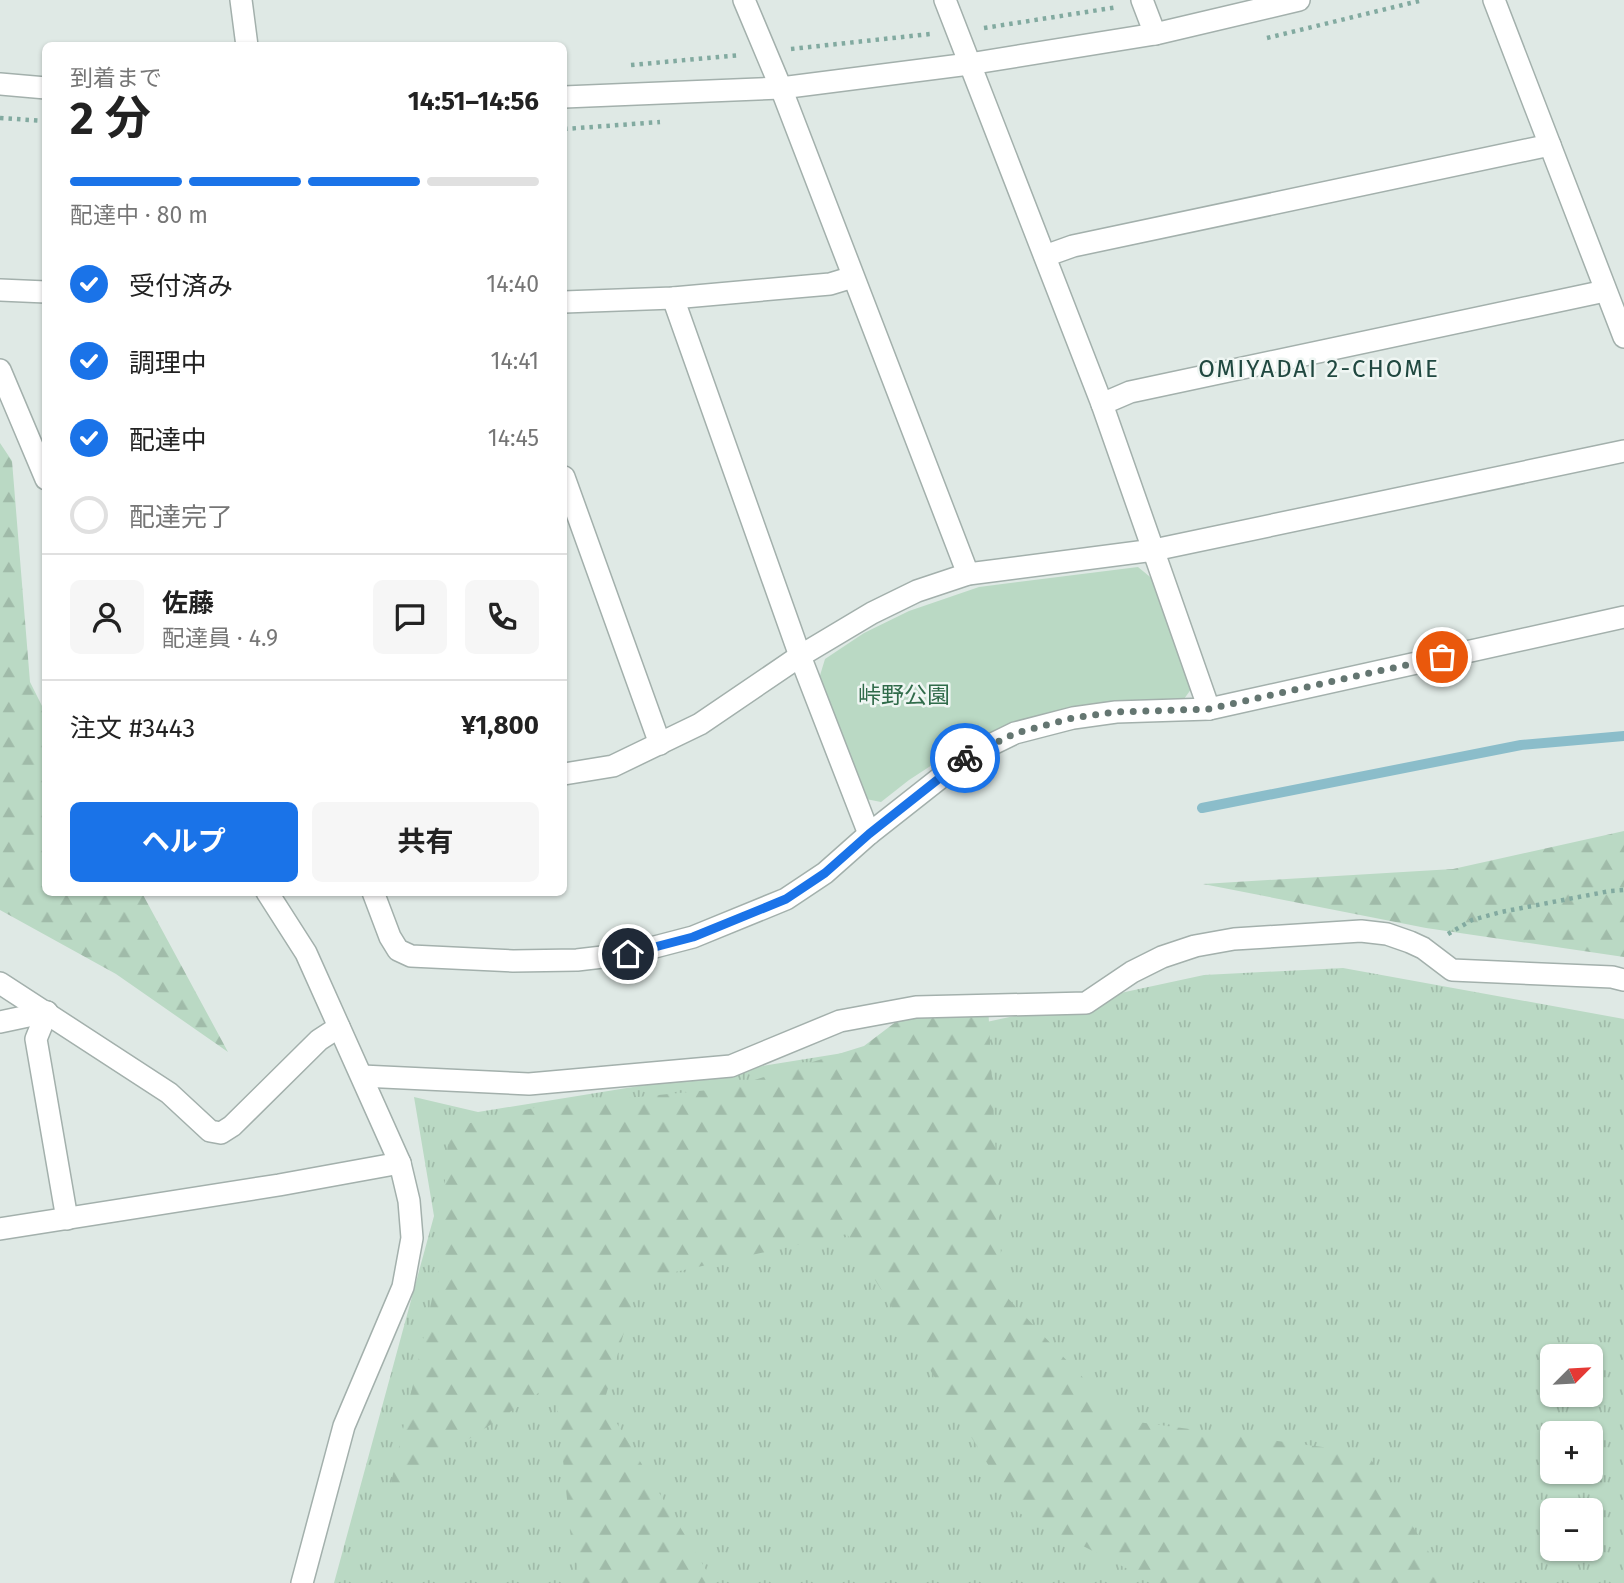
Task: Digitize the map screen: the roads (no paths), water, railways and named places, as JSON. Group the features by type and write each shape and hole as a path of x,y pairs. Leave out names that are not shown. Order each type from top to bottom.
{"street":[{"path":"241,0 246,42"},
{"path":"744,0 781,88 968,574"},
{"path":"945,0 1102,404 1209,709"},
{"path":"567,97 781,88 969,64 1155,34 1299,0"},
{"path":"1494,0 1624,337"},
{"path":"1134,3 1155,34"},
{"path":"0,84 42,88"},
{"path":"1045,256 1073,246 1550,145"},
{"path":"567,302 673,298 830,284 853,277"},
{"path":"0,290 42,292"},
{"path":"1102,404 1130,392 1605,291"},
{"path":"673,298 800,656 869,834"},
{"path":"0,370 42,470"},
{"path":"567,774 613,766 660,744 700,724 800,656 872,613 917,591 968,574 1154,550 1624,451"},
{"path":"567,485 660,744"},
{"path":"375,896 390,937 398,950 411,956 513,961 577,960 628,954 693,937 786,899 825,873 869,834 968,756 1016,733 1073,718 1116,712 1209,709 1624,617"},
{"path":"270,896 306,953 400,1163 409,1201 412,1238 403,1287 344,1426 302,1583"},
{"path":"362,1076 529,1084 731,1066 840,1021 916,1007 1086,1003 1132,972 1162,957 1221,941 1361,931 1387,934 1410,942 1423,948 1452,970 1612,977 1624,980"},
{"path":"0,983 169,1093 210,1130 221,1133 232,1126 319,1040 339,1027"},
{"path":"0,1022 47,1012"},
{"path":"47,1012 36,1039 67,1219"},
{"path":"0,1229 400,1163"}],"waterway":[{"path":"1202,808 1521,745 1624,736"}],"district":[{"name":"OMIYADAI 2-CHOME","path":"1319,369"}],"park label":[{"name":"峠野公園","path":"904,695"}]}
